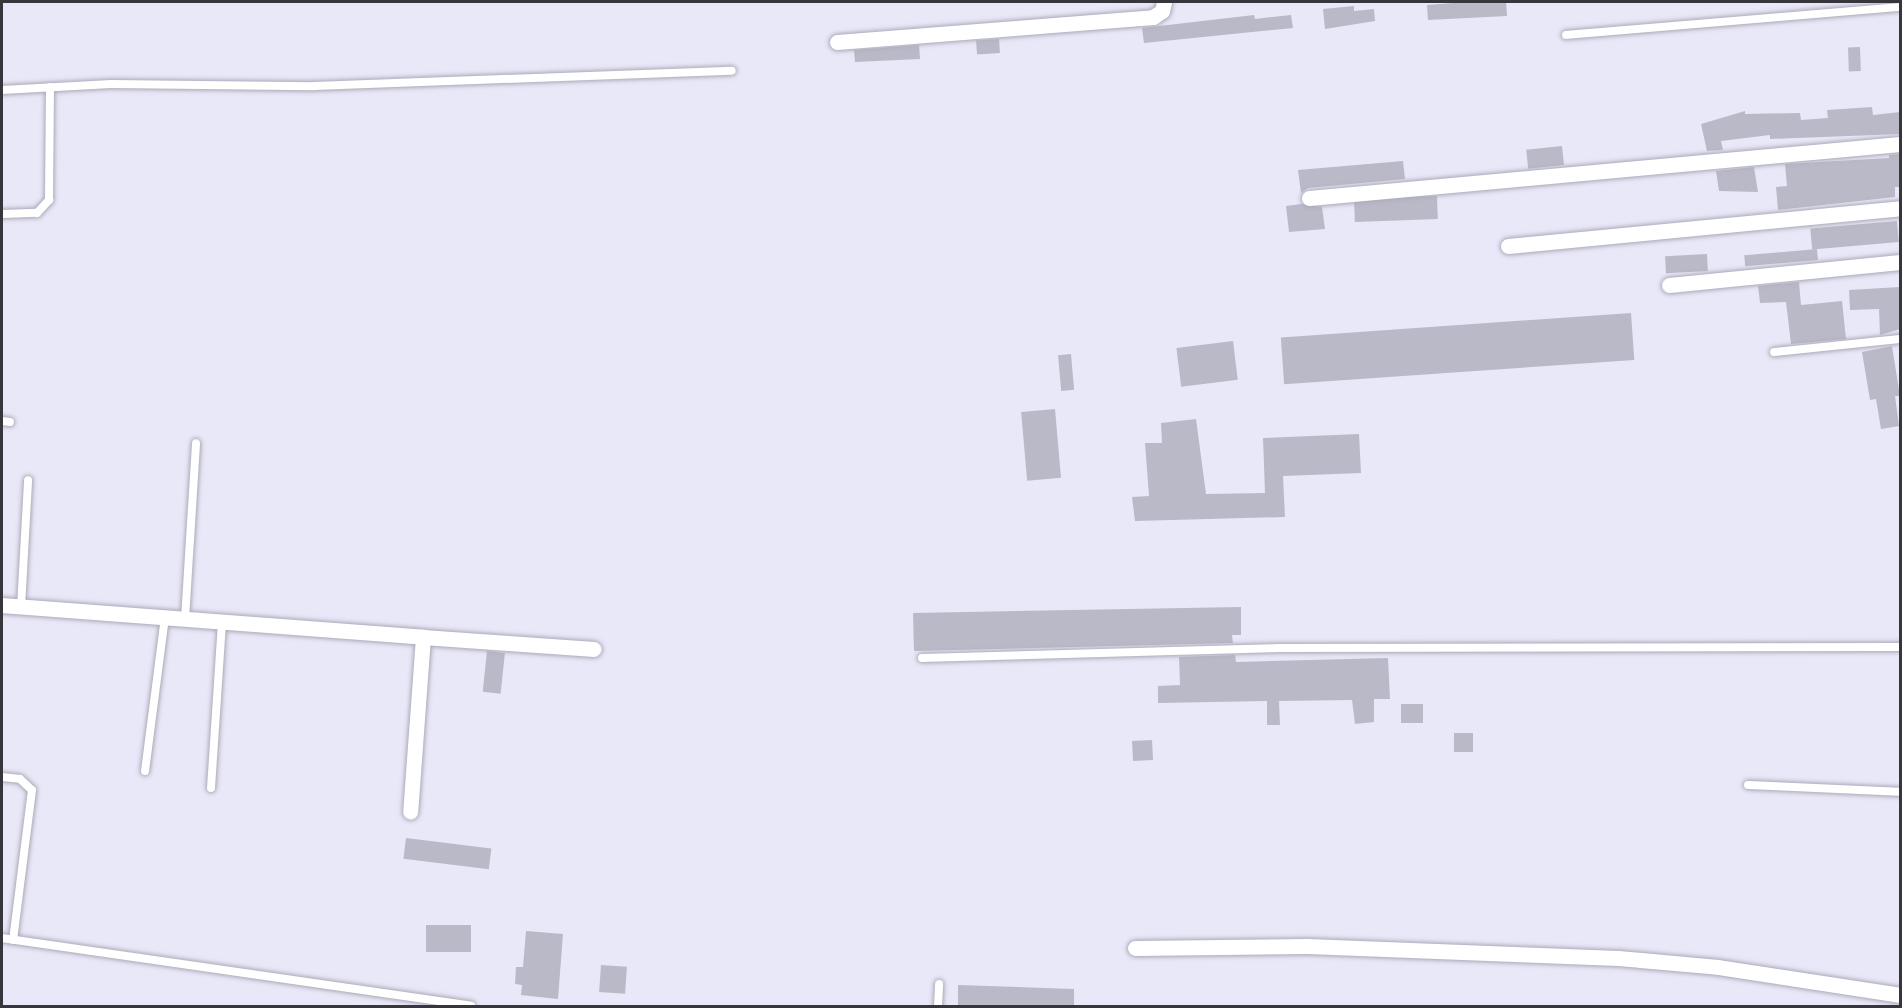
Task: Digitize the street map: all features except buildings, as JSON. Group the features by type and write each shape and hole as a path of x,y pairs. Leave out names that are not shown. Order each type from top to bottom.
{"street":[{"path":"837,42 1153,17 1162,11 1164,2"},
{"path":"1309,198 1900,144"},
{"path":"1508,246 1900,208"},
{"path":"1669,285 1900,262"},
{"path":"2,605 594,649"},
{"path":"410,812 423,637"},
{"path":"1135,948 1307,946 1618,958 1718,967 1900,995"}],"lane":[{"path":"1566,35 1900,7"},
{"path":"2,90 50,87 314,86 732,71"},
{"path":"2,214 37,213 49,200 50,87"},
{"path":"1774,352 1900,339"},
{"path":"184,619 196,443"},
{"path":"21,607 28,480"},
{"path":"145,771 165,618"},
{"path":"211,788 222,622"},
{"path":"922,658 1292,648 1900,647"},
{"path":"2,777 20,779 32,790 13,940"},
{"path":"1748,785 1900,792"},
{"path":"2,938 471,1006"},
{"path":"938,1006 939,984"}]}
